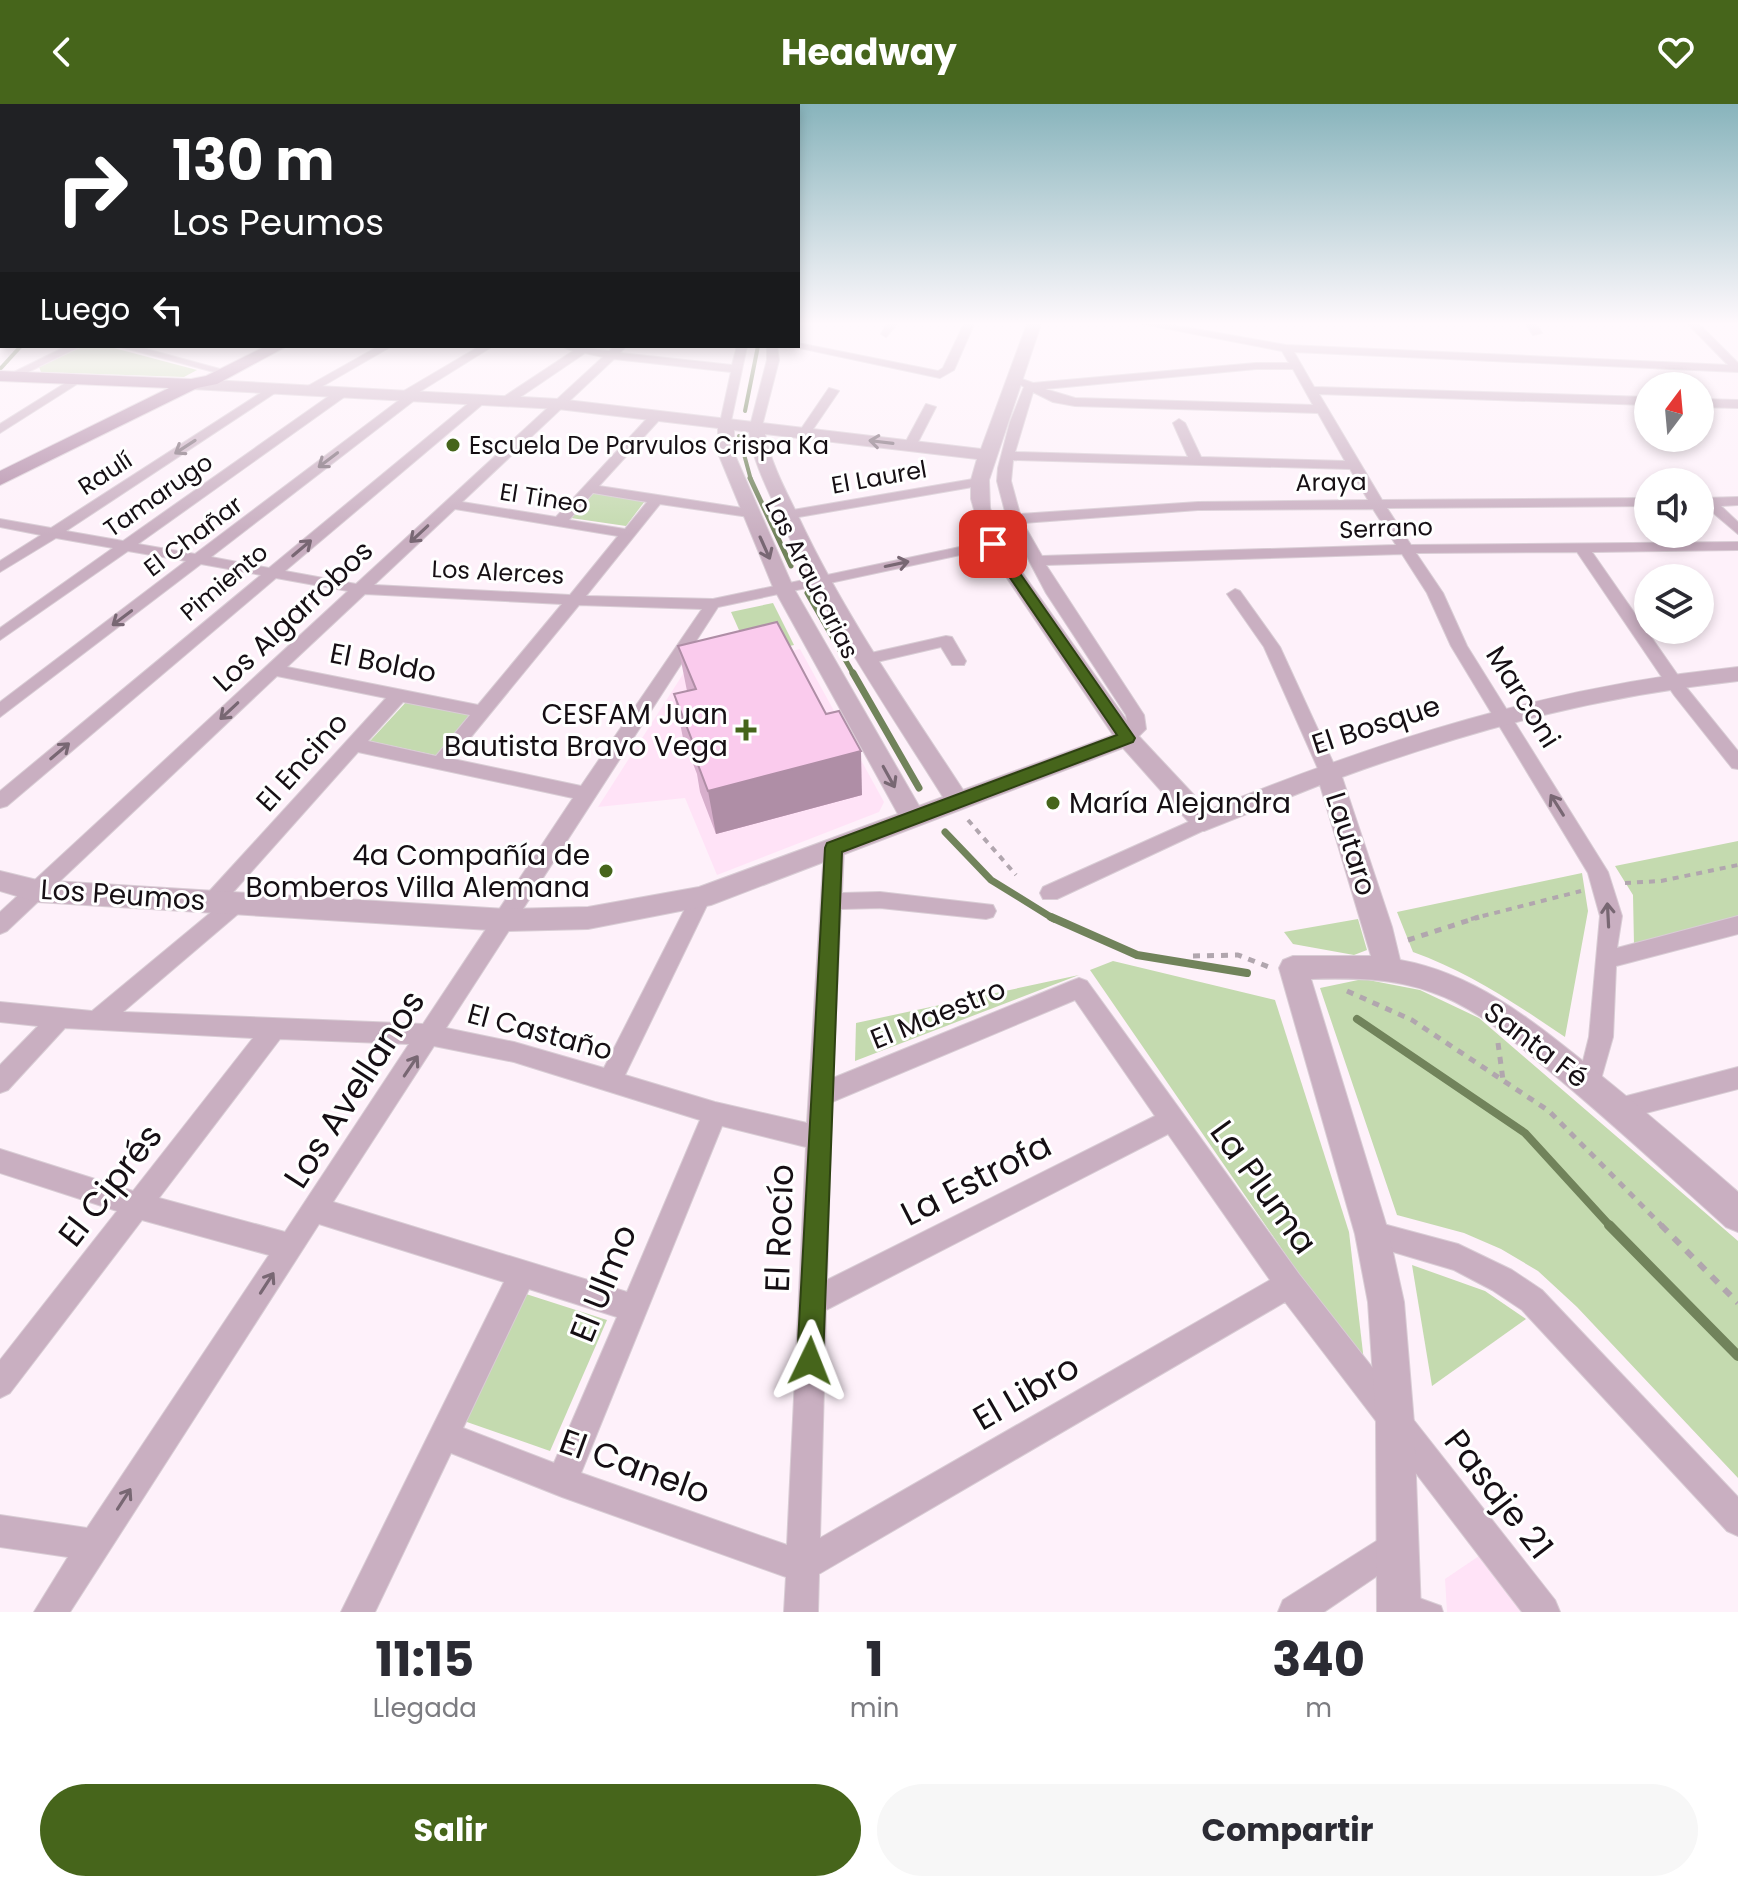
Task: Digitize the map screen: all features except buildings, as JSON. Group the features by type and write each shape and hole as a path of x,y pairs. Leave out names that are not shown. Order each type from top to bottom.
{"main road":[{"path":"0,479 171,394"}],"street":[{"path":"0,429 55,394"},
{"name":"Raulí","path":"0,568 266,394"},
{"name":"Tamarugo","path":"0,635 340,394"},
{"path":"395,394 558,404 986,455"},
{"path":"506,401 516,394"},
{"name":"Los Algarrobos","path":"0,925 568,394"},
{"name":"Las Araucarias","path":"732,394 726,423 726,453 749,513 783,587 913,818"},
{"name":"Las Araucarias","path":"764,394 756,426 760,452 787,515 868,659 958,801"},
{"path":"805,432 831,394"},
{"path":"1007,394 979,482 981,513 993,544 1127,738 1204,822"},
{"path":"1025,394 1004,481 1014,519 1035,561 1135,715 1137,729 1127,738"},
{"path":"1048,394 1075,402 1322,409"},
{"name":"Marconi","path":"1314,394 1377,504 1435,593 1459,646 1600,879"},
{"path":"1445,394 1634,401"},
{"name":"El Chañar","path":"0,711 409,395"},
{"name":"Pimiento","path":"0,801 480,400"},
{"path":"1714,403 1738,404"},
{"path":"910,445 930,407"},
{"path":"559,522 657,415"},
{"path":"1179,423 1197,463"},
{"path":"1009,456 1356,465"},
{"name":"El Laurel","path":"787,515 979,482"},
{"name":"El Tineo","path":"590,489 749,513"},
{"path":"440,763 656,500"},
{"path":"1714,502 1738,501"},
{"name":"Araya","path":"1014,519 1198,506 1634,502"},
{"name":"El Tineo","path":"452,504 629,534"},
{"path":"1714,510 1738,530"},
{"name":"Los Alerces","path":"0,523 360,589 713,604 993,544"},
{"name":"Serrano","path":"1035,561 1406,549 1738,546"},
{"path":"1581,547 1672,679 1738,763"},
{"name":"Lautaro","path":"1235,594 1272,647 1328,771 1386,960"},
{"name":"Los Avellanos","path":"51,1612 713,604"},
{"path":"868,659 946,641 958,661"},
{"name":"El Boldo","path":"273,670 483,712"},
{"name":"El Bosque","path":"1050,893 1204,822 1328,771 1503,715 1589,694 1672,679 1738,674"},
{"name":"El Encino","path":"96,1021 225,902 400,694"},
{"name":"Los Peumos","path":"0,881 37,891 506,920 588,918 701,897 1127,738"},
{"path":"356,745 586,794"},
{"name":"El Rocío","path":"801,1612 820,1095 834,848"},
{"path":"1589,1085 1601,1037 1611,916 1600,879"},
{"path":"610,1081 701,897"},
{"path":"831,901 880,900 986,911"},
{"path":"1605,960 1738,925"},
{"name":"Santa Fé","path":"1295,973 1366,967 1386,960 1494,1008 1619,1109 1738,1215"},
{"path":"1295,973 1372,1234 1386,1302 1395,1423 1397,1544 1411,1607"},
{"name":"El Maestro","path":"820,1095 1079,988"},
{"name":"La Pluma","path":"1079,988 1289,1284 1395,1423"},
{"name":"El Castaño","path":"0,1012 96,1021 431,1035 514,1052 715,1113 819,1138"},
{"path":"0,1082 61,1017"},
{"name":"El Ciprés","path":"0,1383 9,1358 140,1206 274,1029"},
{"path":"1619,1109 1738,1078"},
{"name":"El Ulmo","path":"562,1482 715,1113"},
{"name":"La Estrofa","path":"812,1302 1172,1120"},
{"path":"0,1161 140,1206 291,1247"},
{"path":"315,1210 634,1308"},
{"path":"1372,1234 1458,1258 1502,1280 1532,1300 1738,1520"},
{"path":"358,1612 522,1274"},
{"name":"El Libro","path":"802,1566 1289,1284"},
{"name":"Pasaje 21","path":"1395,1423 1543,1612"},
{"name":"El Canelo","path":"445,1436 562,1482 802,1566"},
{"path":"0,1531 94,1545"},
{"path":"1295,1612 1397,1544"}],"path":[{"path":"958,801 971,826 1016,875"},
{"path":"1386,960 1453,924 1600,879 1661,881 1738,865"},
{"path":"1193,956 1238,955 1295,973 1412,1020 1549,1111 1738,1303"}],"shaded area":[{"name":"CESFAM Juan Bautista Bravo Vega","path":"800,649 884,802 879,812 717,875 685,798 598,807 692,660 739,663"},
{"path":"1482,1554 1526,1612 1447,1612 1445,1579"}],"green space":[{"path":"593,492 645,501 626,526 571,518"},
{"path":"773,603 794,645 750,655 731,612"},
{"path":"407,701 474,714 439,756 370,741"},
{"path":"1738,841 1738,916 1634,945 1633,895 1615,866"},
{"path":"1582,873 1588,911 1565,1037 1473,979 1413,952 1397,912"},
{"path":"1358,919 1367,950 1354,955 1293,944 1284,932"},
{"path":"1113,961 1275,1000 1349,1232 1365,1370 1090,970"},
{"path":"1079,975 855,1061 856,1023"},
{"path":"1363,979 1420,990 1479,1018 1738,1241 1738,1478 1577,1307 1538,1271 1501,1249 1464,1233 1397,1215 1320,988"},
{"path":"1412,1265 1485,1291 1526,1319 1432,1386"},
{"path":"526,1294 607,1320 550,1451 464,1421"}],"waterway":[{"path":"745,411 748,394"},
{"path":"739,436 751,480"},
{"path":"750,478 791,566"},
{"path":"807,593 854,675"},
{"path":"853,673 919,788"},
{"path":"945,832 991,880 1054,919"},
{"path":"1051,917 1137,955 1247,973"},
{"path":"1357,1019 1525,1133 1611,1227"},
{"path":"1609,1225 1738,1356"}],"place":[{"name":"Escuela De Parvulos Crispa Ka","path":"453,445"},
{"name":"CESFAM Juan Bautista Bravo Vega","path":"746,730"},
{"name":"María Alejandra","path":"1053,803"},
{"name":"4a Compañía de Bomberos Villa Alemana","path":"606,871"}],"route":[{"path":"810,1361 820,1095 834,848 1127,738 993,544"}]}
